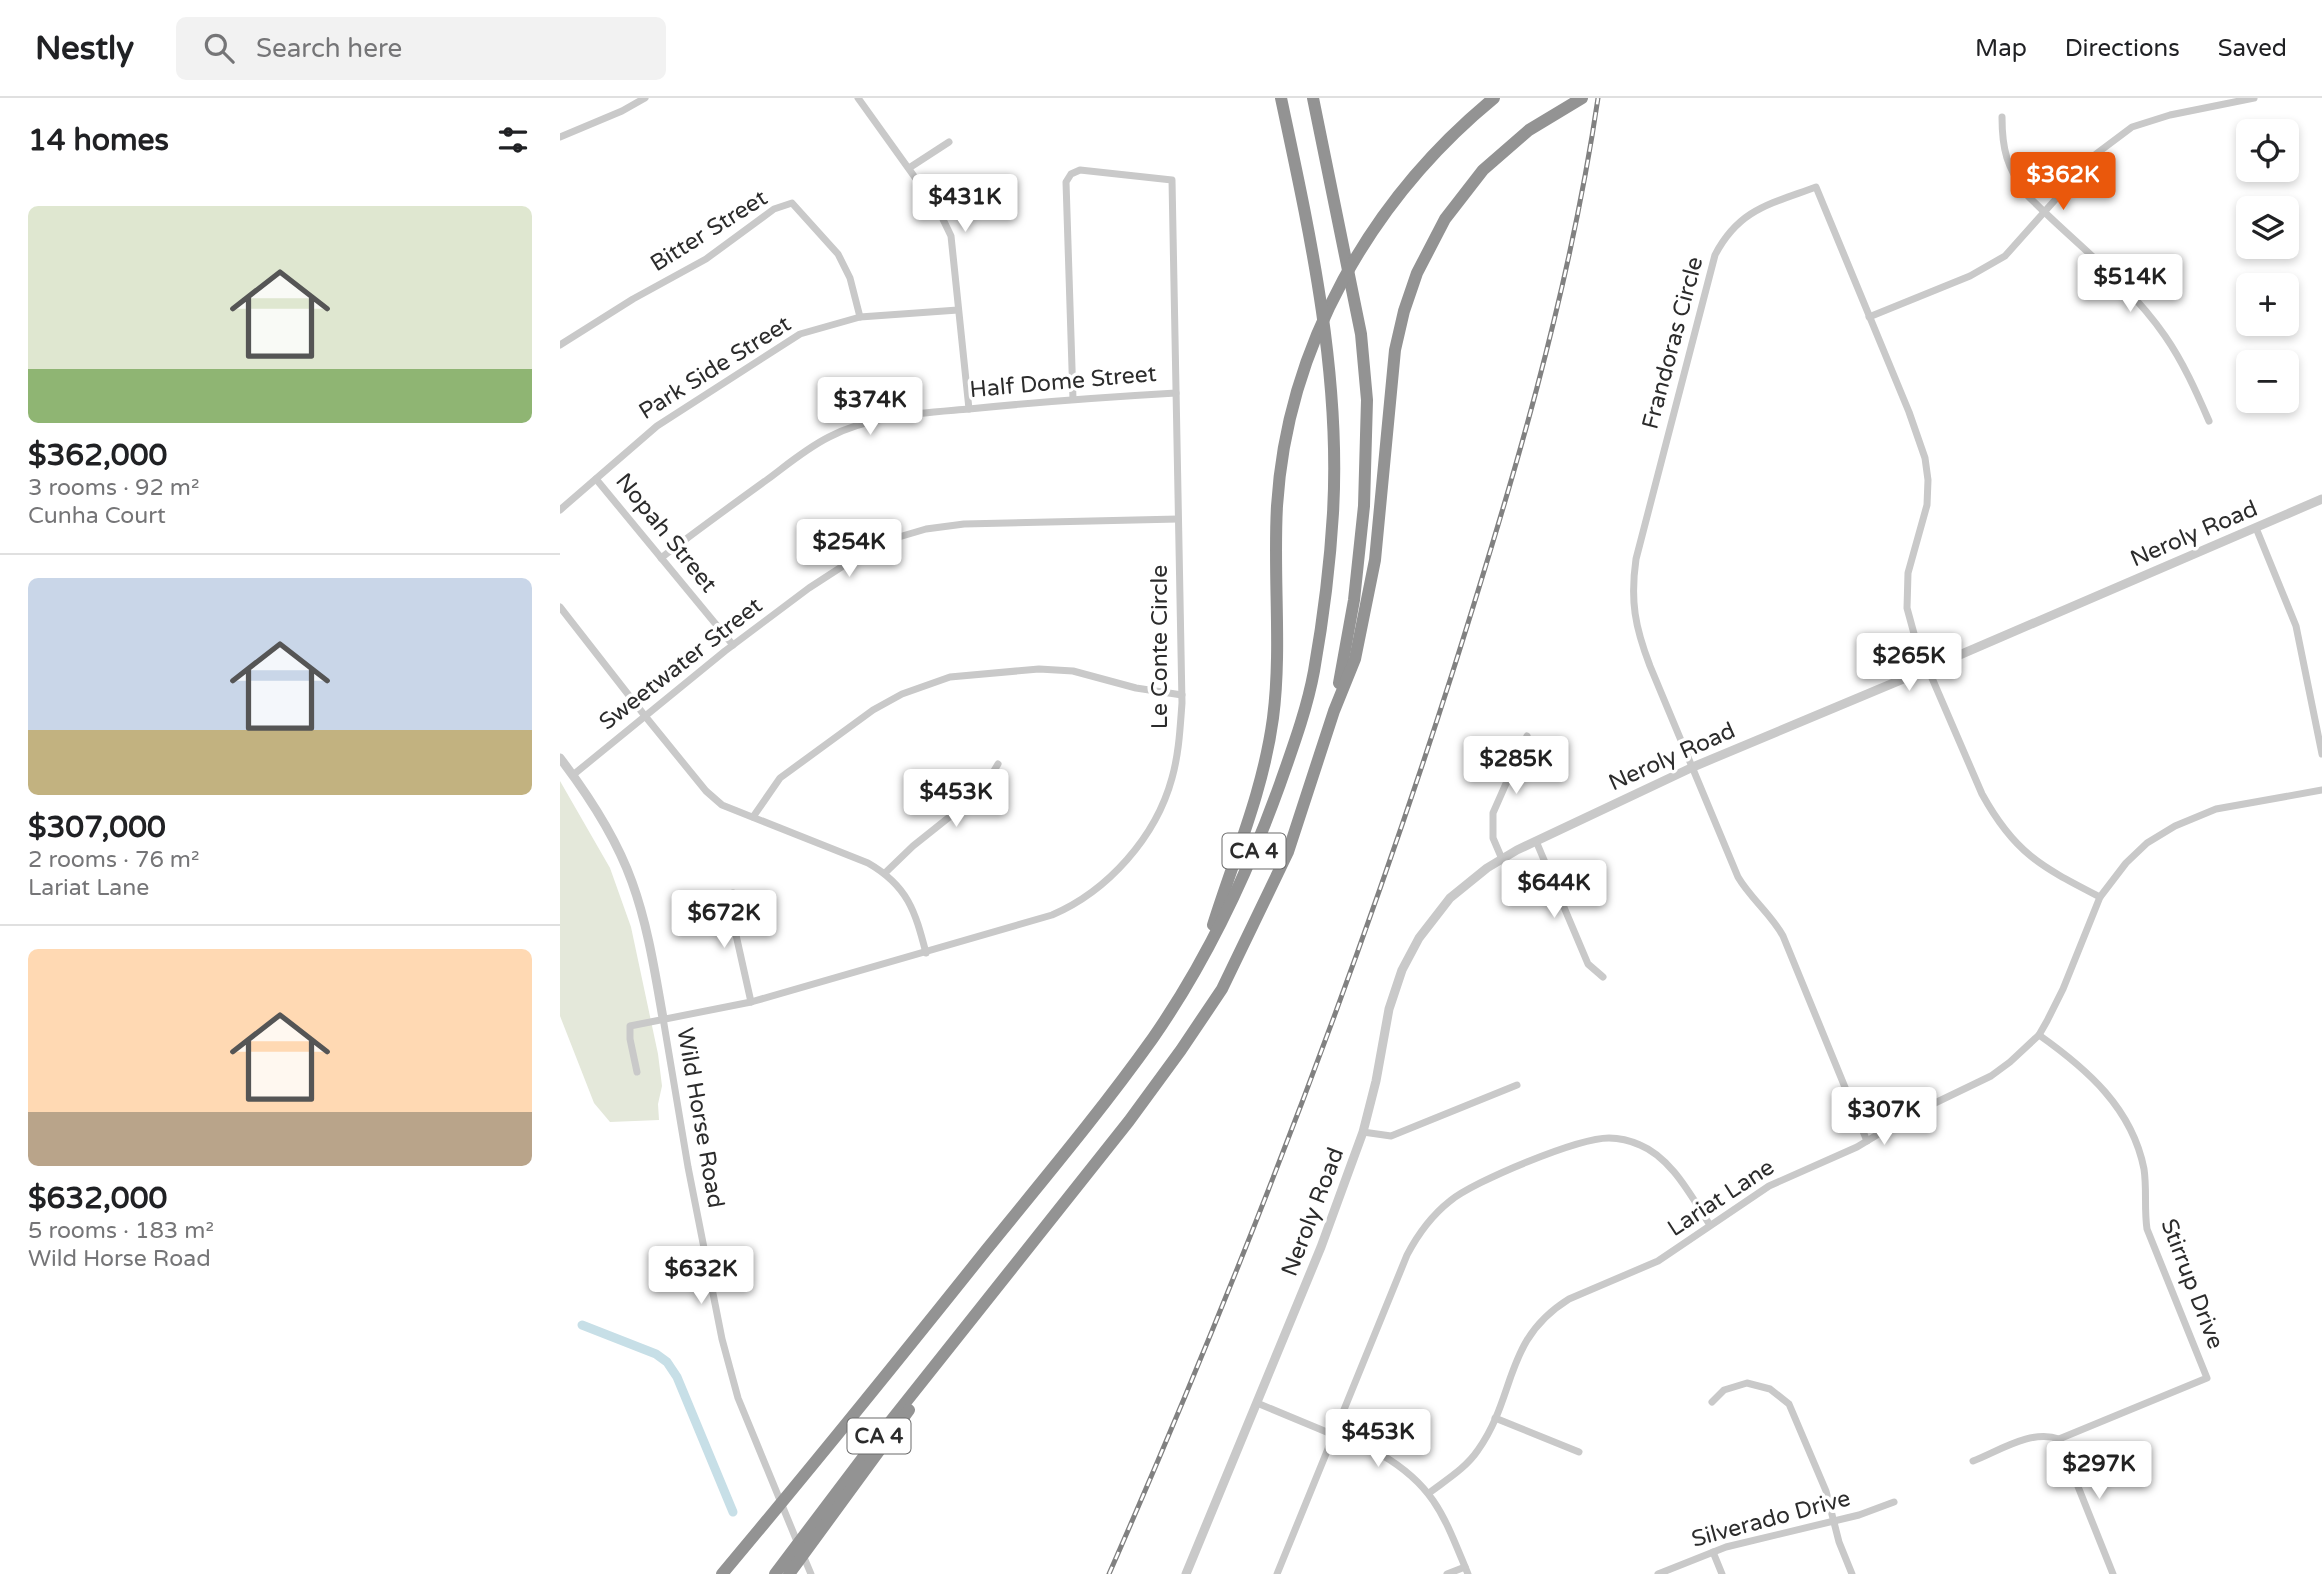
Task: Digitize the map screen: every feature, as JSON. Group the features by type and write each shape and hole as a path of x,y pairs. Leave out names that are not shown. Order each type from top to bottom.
{"highway":[{"name":"CA 4","path":"722,1574 1102,1107 1155,1035 1230,906 1263,832 1291,753 1313,674 1333,513 1334,431 1325,339 1313,246 1281,98"},
{"name":"CA 4","path":"775,1574 823,1517 917,1388 1129,1121 1181,1050 1222,989 1288,852 1334,711 1354,600 1363,519 1367,400 1361,334 1313,98"},
{"path":"1204,952 1228,877 1254,810 1270,739 1277,666 1278,502 1282,459 1293,405 1308,357 1327,310 1350,265 1378,222 1431,155 1494,98"},
{"path":"1334,711 1355,659 1370,593 1380,526 1395,350 1410,291 1435,236 1457,202 1490,163 1529,130 1582,98"},
{"path":"789,1574 823,1517"}],"street":[{"path":"560,137 622,111 645,98"},
{"path":"858,98 939,211 951,236 969,409"},
{"path":"1869,317 1995,263 2017,246 2096,154 2132,127 2170,115 2254,98"},
{"path":"2002,117 2002,137 2008,164 2026,194 2147,312 2181,362 2209,421"},
{"path":"909,169 949,142"},
{"name":"Le Conte Circle","path":"637,1072 630,1040 630,1026 751,1002 1052,915 1087,896 1126,861 1144,837 1172,780 1180,743 1182,695 1172,180 1080,170 1071,174 1066,182 1073,399"},
{"name":"Frandoras Circle","path":"1693,767 1639,638 1632,601 1636,559 1715,255 1723,239 1742,218 1776,201 1816,187 1909,412 1925,458 1927,505 1908,573 1907,589 1914,636 1927,669 1995,818 2020,849 2038,863 2101,897"},
{"name":"Bitter Street","path":"563,343 633,299 706,259 774,209 792,203 838,254 850,278 860,317"},
{"name":"Park Side Street","path":"560,510 657,426 800,334 860,317 958,310"},
{"name":"Half Dome Street","path":"661,558 830,436 854,426 884,419 969,409 1175,393"},
{"name":"Nopah Street","path":"596,479 733,645"},
{"name":"Neroly Road","path":"1186,1574 1321,1247 1363,1132 1392,999 1409,956 1430,921 1450,898 1502,859 1693,767 2322,499"},
{"name":"Sweetwater Street","path":"573,775 733,645 863,553 892,539 926,529 964,524 1178,519"},
{"path":"2256,528 2296,626 2322,754"},
{"path":"560,607 706,791 722,805 868,863 885,873 909,900 926,953"},
{"path":"753,817 780,778 873,710 902,694 950,677 1039,669 1073,671 1136,688 1182,695"},
{"path":"1502,859 1493,838 1493,813 1527,736"},
{"name":"Wild Horse Road","path":"560,758 602,818 633,883 654,965 722,1339 738,1398 811,1574"},
{"path":"885,873 913,846 982,792 998,764"},
{"path":"1693,767 1738,877 1750,895 1777,923 1867,1141"},
{"name":"Lariat Lane","path":"1429,1493 1468,1463 1484,1442 1523,1346 1544,1317 1569,1299 1658,1261 1769,1186 1838,1157 1910,1115 1991,1076 2010,1062 2039,1035 2063,989 2101,897 2126,863 2147,843 2175,826 2216,809 2322,790"},
{"path":"1536,841 1588,964 1602,977"},
{"path":"733,893 733,926 751,1002"},
{"name":"Stirrup Drive","path":"1973,1461 2035,1436 2047,1435 2059,1439 2207,1378 2147,1229 2144,1171 2138,1146 2128,1124 2111,1098 2086,1072 2039,1035"},
{"path":"1363,1132 1391,1136 1517,1085"},
{"path":"1278,1574 1407,1255 1416,1237 1440,1209 1465,1190 1582,1142 1611,1138 1643,1146 1658,1156 1672,1170 1710,1225"},
{"path":"1712,1402 1724,1390 1747,1383 1770,1388 1789,1404 1826,1491 1839,1542 1852,1574"},
{"path":"1257,1403 1382,1455 1400,1466 1429,1493 1447,1523 1466,1570 1447,1574"},
{"path":"1495,1418 1579,1452"},
{"path":"2059,1439 2113,1574"},
{"name":"Silverado Drive","path":"1658,1574 1752,1539 1859,1516 1894,1502"},
{"path":"1713,1552 1722,1574"}],"shaded area":[{"path":"560,781 610,868 631,927 658,1054 662,1086 658,1104 659,1120 610,1122 594,1103 560,1016"}],"waterway":[{"path":"582,1325 656,1354 667,1362 677,1377 733,1512"}],"railway":[{"path":"1109,1574 1203,1352 1292,1128 1375,902 1452,674 1537,389 1571,245 1598,98"}]}
